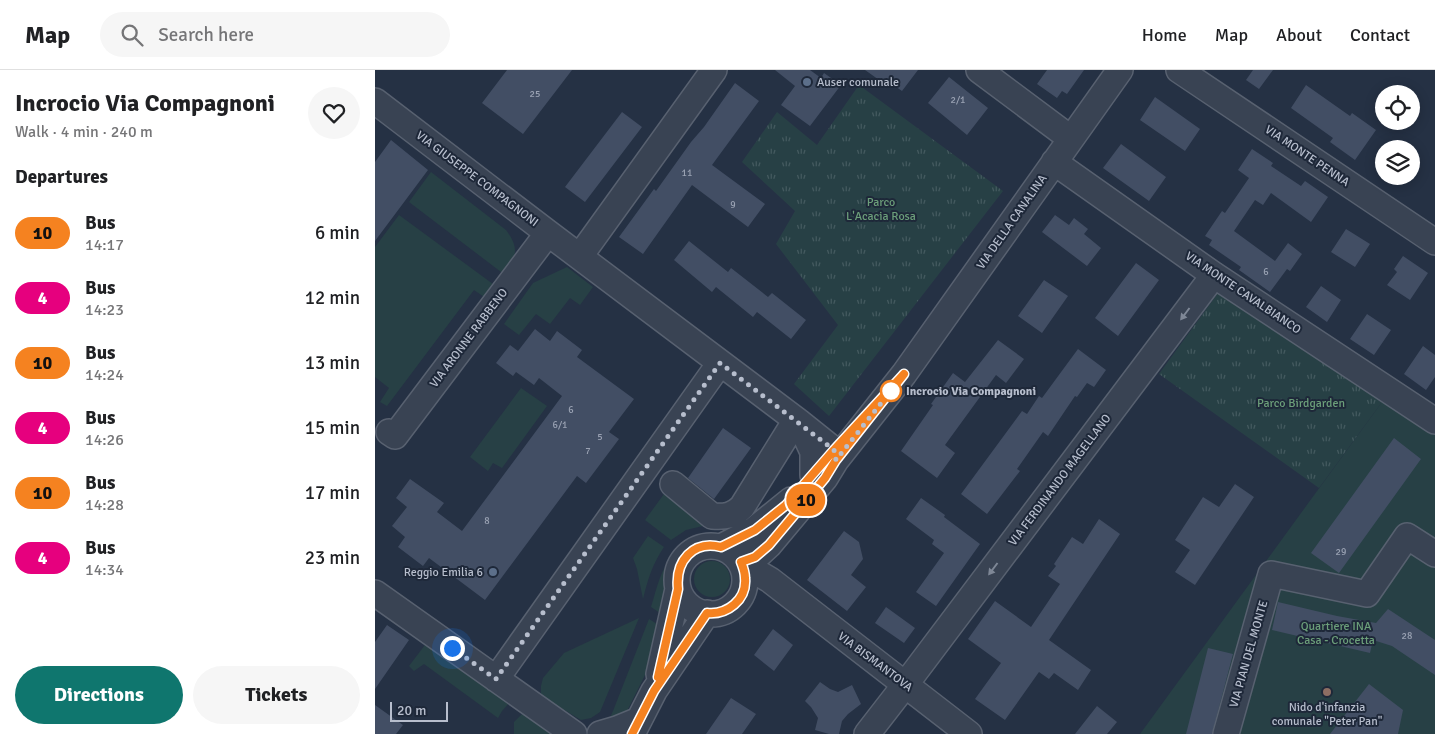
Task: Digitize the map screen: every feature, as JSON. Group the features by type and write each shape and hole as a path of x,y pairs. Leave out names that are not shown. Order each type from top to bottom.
{"street":[{"path":"580,256 714,70"},
{"path":"979,70 1070,138"},
{"name":"VIA DELLA CANALINA","path":"654,691 678,589 677,574 687,555 707,546 721,547 755,530 786,505 813,475 835,455 904,374 1119,70"},
{"name":"VIA MONTE PENNA","path":"1179,70 1435,242"},
{"name":"VIA GIUSEPPE COMPAGNONI","path":"375,101 798,421 835,455"},
{"name":"VIA MONTE CAVALBIANCO","path":"1054,162 1214,275 1435,422"},
{"name":"VIA ARONNE RABBENO","path":"389,432 395,436 548,233"},
{"name":"VIA FERDINANDO MAGELLANO","path":"867,734 1214,275"},
{"path":"496,679 720,363"},
{"path":"673,484 712,516 730,516 742,507 798,421"},
{"name":"VIA GIUSEPPE COMPAGNONI","path":"798,421 813,452 813,475"},
{"name":"VIA DELLA CANALINA","path":"741,562 755,557 769,545 825,478 835,455"},
{"name":"VIA PIAN DEL MONTE","path":"1226,734 1271,574 1367,594 1407,536 1435,554"},
{"path":"678,589 685,602 697,611 719,613 733,606 745,588 745,575 741,562 732,553 721,547"},
{"name":"VIA BISMANTOVA","path":"741,562 770,580 969,734"},
{"path":"745,588 781,590"},
{"path":"375,593 574,734"},
{"name":"VIA DELLA CANALINA","path":"635,727 654,691 707,613"},
{"path":"600,734 617,729 635,727"}],"green space":[{"name":"Parco L'Acacia Rosa","path":"859,85 1003,191 829,416 794,384 838,325 776,244 795,211 742,162 777,112 817,145"},
{"path":"431,172 506,230 513,242 515,252 512,263 505,275 409,202"},
{"path":"399,215 497,287 487,299 474,290 387,406 380,402 389,388 375,377 375,247"},
{"path":"567,267 593,287 580,305 570,298 550,324 536,314 519,335 504,324 533,283"},
{"name":"Parco Birdgarden","path":"1226,282 1390,391 1319,488 1159,374"},
{"path":"521,388 547,406 502,468 493,463 488,471 470,457"},
{"name":"Quartiere INA Casa - Crocetta","path":"1390,391 1435,421 1435,734 1140,734"},
{"path":"664,494 707,525 686,530 671,540 645,520"},
{"path":"648,536 664,547 651,572 643,599 633,558"},
{"path":"674,555 670,564 666,617 651,607 665,566"},
{"path":"712,561 719,562 725,566 729,572 729,586 725,592 719,596 712,597 705,596 699,592 695,586 694,579 695,572 699,566 705,562"},
{"path":"639,618 600,712 591,718 581,720 541,694 543,678 564,653"},
{"path":"649,619 662,627 654,657 626,713 607,724 613,711"},
{"path":"428,641 511,701 498,718 424,664 414,671 409,666"},
{"path":"524,712 557,734 514,734 514,722"}],"building":[{"path":"507,70 572,70 523,134 482,103"},
{"path":"775,70 810,70 821,78 824,73 841,85 810,126 781,105 795,86"},
{"path":"865,70 918,70 902,91 892,84 889,87"},
{"path":"1047,70 1084,70 1067,94 1062,91 1057,98 1037,84"},
{"path":"1253,70 1273,70 1259,89 1246,80"},
{"path":"949,77 988,108 967,135 928,103"},
{"path":"735,83 759,101 712,165 765,204 748,227 692,185 643,254 619,237 654,189 656,191"},
{"path":"1306,85 1350,116 1352,113 1376,130 1355,160 1330,142 1333,138 1291,108"},
{"path":"1155,97 1200,129 1185,151 1140,120"},
{"path":"622,112 642,127 585,202 565,187"},
{"path":"391,140 428,170 375,241 375,162"},
{"path":"1121,144 1166,177 1149,201 1103,168"},
{"path":"1252,149 1273,163 1271,166 1301,186 1305,181 1328,197 1311,222 1271,193 1263,205 1255,200 1234,231 1275,261 1288,243 1302,254 1290,271 1287,269 1270,292 1239,270 1241,267 1209,245 1212,240 1205,236 1222,211 1225,213 1249,178 1238,170"},
{"path":"1055,215 1069,225 1074,218 1088,229 1084,234 1101,248 1087,266 1042,232"},
{"path":"1346,229 1370,244 1355,267 1331,252"},
{"path":"689,241 728,272 731,268 768,297 772,293 806,320 791,339 757,312 753,317 716,287 712,292 674,260"},
{"path":"1403,256 1428,273 1410,300 1387,285 1397,272 1394,269"},
{"path":"1136,263 1159,280 1118,336 1095,318"},
{"path":"1044,280 1068,296 1042,333 1018,316"},
{"path":"1321,286 1341,300 1327,322 1306,307"},
{"path":"1367,314 1391,330 1374,355 1350,339"},
{"path":"535,329 550,341 557,331 582,350 577,357 634,399 609,432 619,439 586,483 577,476 485,600 429,558 423,566 398,547 405,537 392,526 407,507 396,498 410,479 444,503 437,512 462,531 562,396 539,378 534,385 516,372 513,376 496,363 510,345 518,351"},
{"path":"998,340 1024,359 1006,383 996,375 945,445 955,453 937,478 901,451 953,373 965,382"},
{"path":"1423,346 1435,355 1435,377 1426,390 1404,374"},
{"path":"1078,349 1106,370 1094,387 1087,383 1077,397 1075,396 1048,436 1043,432 1017,469 1020,471 987,514 961,494 1022,411 1027,414 1039,396 1042,398"},
{"path":"723,428 751,448 714,499 688,478"},
{"path":"1394,438 1421,459 1339,573 1311,553"},
{"path":"1235,484 1254,497 1195,585 1175,572 1190,550 1175,540 1203,497 1219,507"},
{"path":"921,498 980,544 936,606 916,592 944,553 932,544 934,540 906,519"},
{"path":"1099,519 1120,534 1049,640 1091,670 1078,690 1054,673 1049,679 1039,672 1005,720 975,699 1001,663 968,639 995,601 1031,627 1060,584 1048,576 1056,566 1054,564 1072,537 1083,544"},
{"path":"844,531 859,542 863,559 851,575 866,587 847,611 807,580"},
{"path":"1278,602 1376,623 1388,609 1435,640 1435,675 1392,646 1373,640 1370,653 1272,630"},
{"path":"886,607 915,628 904,643 875,623"},
{"path":"387,625 409,640 375,689 375,642"},
{"path":"773,629 793,645 774,671 754,655"},
{"path":"1208,648 1233,654 1212,734 1186,734"},
{"path":"820,682 838,692 852,685 861,704 842,721 839,734 829,734 815,730 818,718 805,701"},
{"path":"1369,684 1403,710 1398,734 1330,734"},
{"path":"731,698 756,714 742,734 706,734"},
{"path":"375,705 403,725 396,734 375,734"},
{"path":"1097,706 1117,722 1107,734 1075,734"}],"bus line":[{"name":"10","path":"632,734 654,691 707,613 719,613 727,610 738,601 745,588 745,575 741,562 755,557 769,545 825,478 836,460 904,374 786,505 755,530 721,547 707,546 687,555 677,574 678,589 658,677"}],"place":[{"name":"Auser comunale","path":"807,82"},
{"name":"Incrocio Via Compagnoni","path":"891,391"},
{"name":"Reggio Emilia 6","path":"493,572"},
{"name":"Nido d'infanzia comunale \"Peter Pan\"","path":"1327,692"}],"route":[{"path":"452,648 496,679 720,363 834,450 836,460 893,388 891,391"}]}
